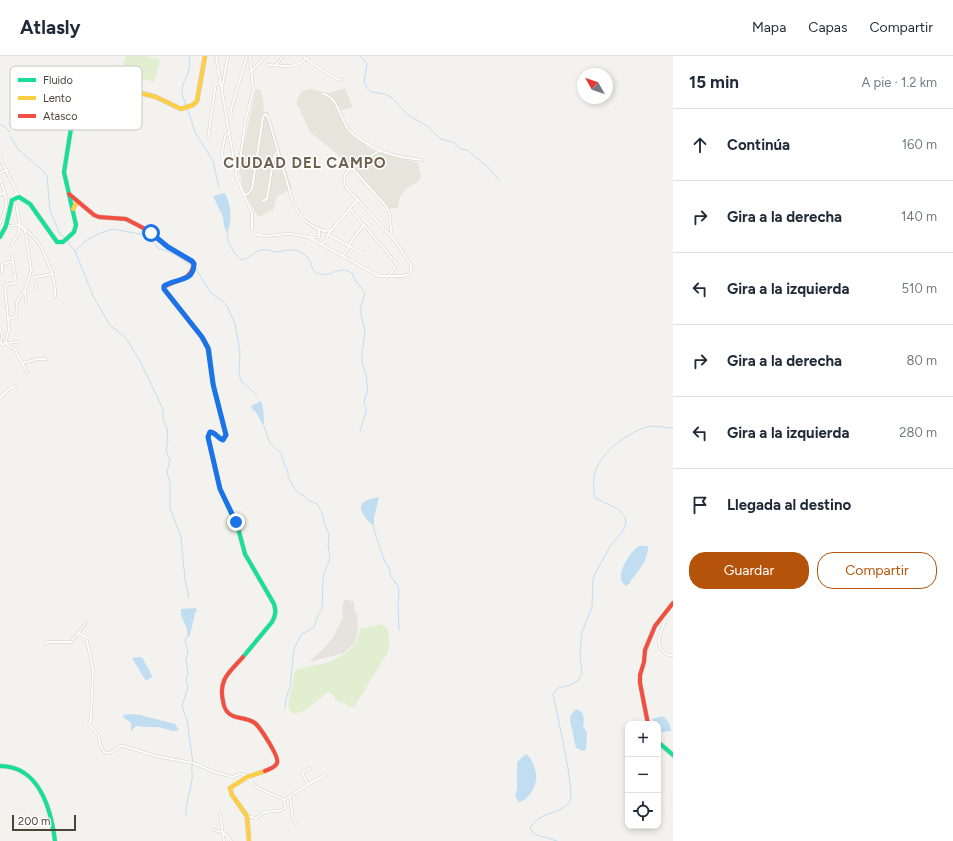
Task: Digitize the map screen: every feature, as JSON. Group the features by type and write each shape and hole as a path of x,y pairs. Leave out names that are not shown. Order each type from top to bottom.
{"street":[{"path":"214,56 239,185 252,213 252,228 255,235 290,234 314,238 319,236 321,232 325,231"},
{"path":"222,94 224,73 228,56"},
{"path":"232,114 245,62 248,56 251,60 253,90 245,123 240,161 239,163 235,164"},
{"path":"252,71 265,56"},
{"path":"276,65 283,56"},
{"path":"142,93 156,97 182,109 193,105 197,101 205,57"},
{"path":"268,66 295,66 301,64 304,57 338,80 342,80"},
{"path":"245,62 247,59 251,60"},
{"path":"218,73 222,75 224,73"},
{"path":"208,139 216,84 220,83"},
{"path":"322,94 327,94 333,99 343,121 350,131 379,151 393,156 422,160"},
{"path":"244,195 248,194 252,189 263,118 265,114 268,117 294,206 304,220 320,231 318,241 321,243"},
{"path":"0,158 18,195 24,198 53,238 60,243 70,236 76,229 72,202 64,172 71,130"},
{"path":"223,160 224,140 225,136 229,133"},
{"path":"263,201 267,199 274,156 278,151"},
{"path":"308,237 379,276 404,276 409,274 411,265 408,258 390,234 346,186 345,182 345,175 352,168 379,151"},
{"path":"352,168 388,210 390,234"},
{"path":"0,173 7,170"},
{"path":"0,179 7,200 6,209 0,223"},
{"path":"0,195 5,192"},
{"path":"69,194 94,215 99,217 121,218 147,230 163,244 192,261 194,264 192,271 186,279 170,283 164,286 164,289 202,337 208,348 213,384 226,435 223,440 214,433 210,432 208,437 220,489 238,528 245,554 268,593 276,611 272,622 229,672 222,683 223,702 226,712 232,716 253,721 277,757 277,764 273,768 252,774 232,786 230,791 247,816 249,841"},
{"path":"0,237 6,226 12,200 18,195"},
{"path":"321,243 325,242 328,234 334,229 358,199"},
{"path":"72,202 79,202"},
{"path":"73,209 79,202"},
{"path":"8,319 16,317 17,302 25,290 31,264 26,235 20,225 16,204"},
{"path":"350,209 397,264 388,277"},
{"path":"6,226 20,225 37,241 53,274 56,293 55,297"},
{"path":"11,245 18,234 20,225"},
{"path":"343,256 348,246 354,240 356,234 364,225"},
{"path":"316,228 325,231 334,229"},
{"path":"325,231 348,246 364,254"},
{"path":"5,343 9,330 5,287 6,285 16,283 12,256"},
{"path":"2,273 2,264 13,262"},
{"path":"36,288 35,277 53,274"},
{"path":"25,290 26,301"},
{"path":"0,329 2,334 0,345"},
{"path":"0,345 18,342"},
{"path":"5,343 16,350 18,358 23,363 27,373"},
{"path":"23,363 38,359 46,360"},
{"path":"0,398 9,389 15,386"},
{"path":"647,721 640,683 645,650 655,626 673,603"},
{"path":"664,615 664,625 660,643 664,652 668,655 673,655"},
{"path":"46,644 48,642 70,643 86,623"},
{"path":"78,633 86,637 93,665 92,717 89,725 97,734 100,747 103,751 108,753 123,746 156,756 193,763 232,777 240,774 245,775 257,788 284,800"},
{"path":"661,745 673,755"},
{"path":"0,766 18,768 35,781 52,819 55,841"},
{"path":"308,784 302,773 310,768"},
{"path":"284,800 298,790 325,775"},
{"path":"290,797 293,819 297,825"},
{"path":"247,816 256,818 264,813 284,810 286,808 284,800"},
{"path":"220,814 224,841"},
{"path":"214,830 222,831 230,838 231,841"}],"shaded area":[{"path":"345,88 353,107 337,112 348,132 374,151 418,163 421,176 419,181 406,189 400,196 398,208 387,209 337,154 310,132 297,104 297,99 302,91 311,89 328,93"},
{"path":"256,89 261,90 264,106 263,112 268,112 292,189 277,196 273,210 258,217 244,192 238,167 243,163 242,153"},
{"path":"345,599 354,602 358,627 355,642 344,653 309,662 334,636 343,617 342,606"}],"green space":[{"path":"126,56 146,56 160,60 154,82 142,79 142,66 123,66"},
{"path":"382,624 387,628 389,641 388,652 354,707 349,707 345,703 338,702 332,694 328,692 304,711 294,714 290,711 288,705 295,670 312,665 327,663 341,657 353,646 359,636 360,629"}],"water":[{"path":"225,193 229,202 231,218 227,233 224,226 223,217 213,196"},
{"path":"261,401 263,411 264,426 251,406"},
{"path":"379,497 374,518 374,526 363,515 361,508 364,502"},
{"path":"639,546 648,546 647,556 641,568 626,586 621,580 622,570 629,556"},
{"path":"196,608 197,611 195,613 190,635 187,637 188,633 181,609"},
{"path":"141,657 152,676 146,681 132,658"},
{"path":"576,709 582,712 584,719 583,727 587,732 586,749 583,751 576,748 570,720 571,715"},
{"path":"130,714 175,724 179,730 174,731 159,727 136,726 131,731 131,723 123,717 123,715"},
{"path":"663,716 668,721 671,731 661,732 661,721 654,721 652,719"},
{"path":"526,754 533,763 536,771 536,782 529,795 523,801 519,802 515,796 517,789 517,762"}],"waterway":[{"path":"186,105 182,94 182,88 189,68 189,56"},
{"path":"360,56 367,64 364,82 371,92 385,94 392,98 408,115 427,126 441,139 453,142 461,149 467,150 489,168 499,180"},
{"path":"188,110 195,132 213,161 219,188"},
{"path":"0,124 10,132"},
{"path":"10,136 18,149 47,176 50,211 60,234 64,237"},
{"path":"75,251 88,239 112,229 146,235 158,248 174,254 192,266"},
{"path":"227,233 228,241 236,255 242,260 260,250 276,252 294,250 304,254 310,260 313,270 317,273 329,274 344,270 353,274 356,282 365,293 360,309 365,332 362,363 367,378 366,381 368,387 364,403 366,412 360,431"},
{"path":"69,240 69,244 75,251 94,298 110,325 126,338 140,361 163,409 163,419 167,429 168,441 166,451 170,460 167,472 170,482 170,508 181,537 185,579 189,598"},
{"path":"196,269 211,293 227,306 235,324 240,351 239,375 242,382 257,395"},
{"path":"264,426 270,443 282,454 282,458 288,472 288,477 297,492 308,500 317,504 322,513 329,535 328,545 330,558 323,579 322,610 318,615 314,627 301,635 294,649 290,687 286,699 285,709"},
{"path":"557,841 534,834 530,828 538,819 560,810 570,801 571,794 568,767 553,694 558,688 578,681 582,673 580,655 582,632 592,607 593,579 611,545 623,531 626,524 625,517 618,509 595,498 594,476 597,467 603,458 619,441 639,430 651,426 673,428"},
{"path":"374,526 385,562 390,570 390,575 398,586 399,630"},
{"path":"186,815 186,806 191,784 193,763 187,720 182,706 188,687 186,680 188,673 186,659 188,651 185,640 187,637"}],"traffic: fast":[{"path":"0,237 6,226 12,200 19,197 30,204 57,242 63,242 74,232 76,225 64,172 71,130"},
{"path":"209,350 214,389 226,435 223,439 210,432 208,437 220,489 238,528 245,554 274,604 275,609 275,615 272,622 243,657"},
{"path":"661,745 673,755"},
{"path":"0,766 13,768 24,773 33,781 41,792 46,803 55,841"}],"traffic: slow":[{"path":"142,93 156,97 181,109 193,105 197,101 205,56"},
{"path":"73,209 79,202"},
{"path":"249,841 247,816 232,795 230,788 247,777 265,771"}],"traffic: jam":[{"path":"69,194 94,215 99,217 126,219 147,230 168,247 194,263 190,274 187,277 169,284 164,287 164,289 202,337 209,350"},
{"path":"647,721 640,683 645,650 655,626 673,603"},
{"path":"243,657 226,676 222,687 223,704 231,715 254,722 269,743 276,755 277,763 265,771"}],"district":[{"name":"CIUDAD DEL CAMPO","path":"305,163"}],"route":[{"path":"151,233 163,244 192,261 194,264 192,271 186,279 170,283 164,286 164,289 202,337 208,348 211,360 213,384 226,435 223,440 214,433 210,432 208,434 209,444 220,489 236,522"}]}
